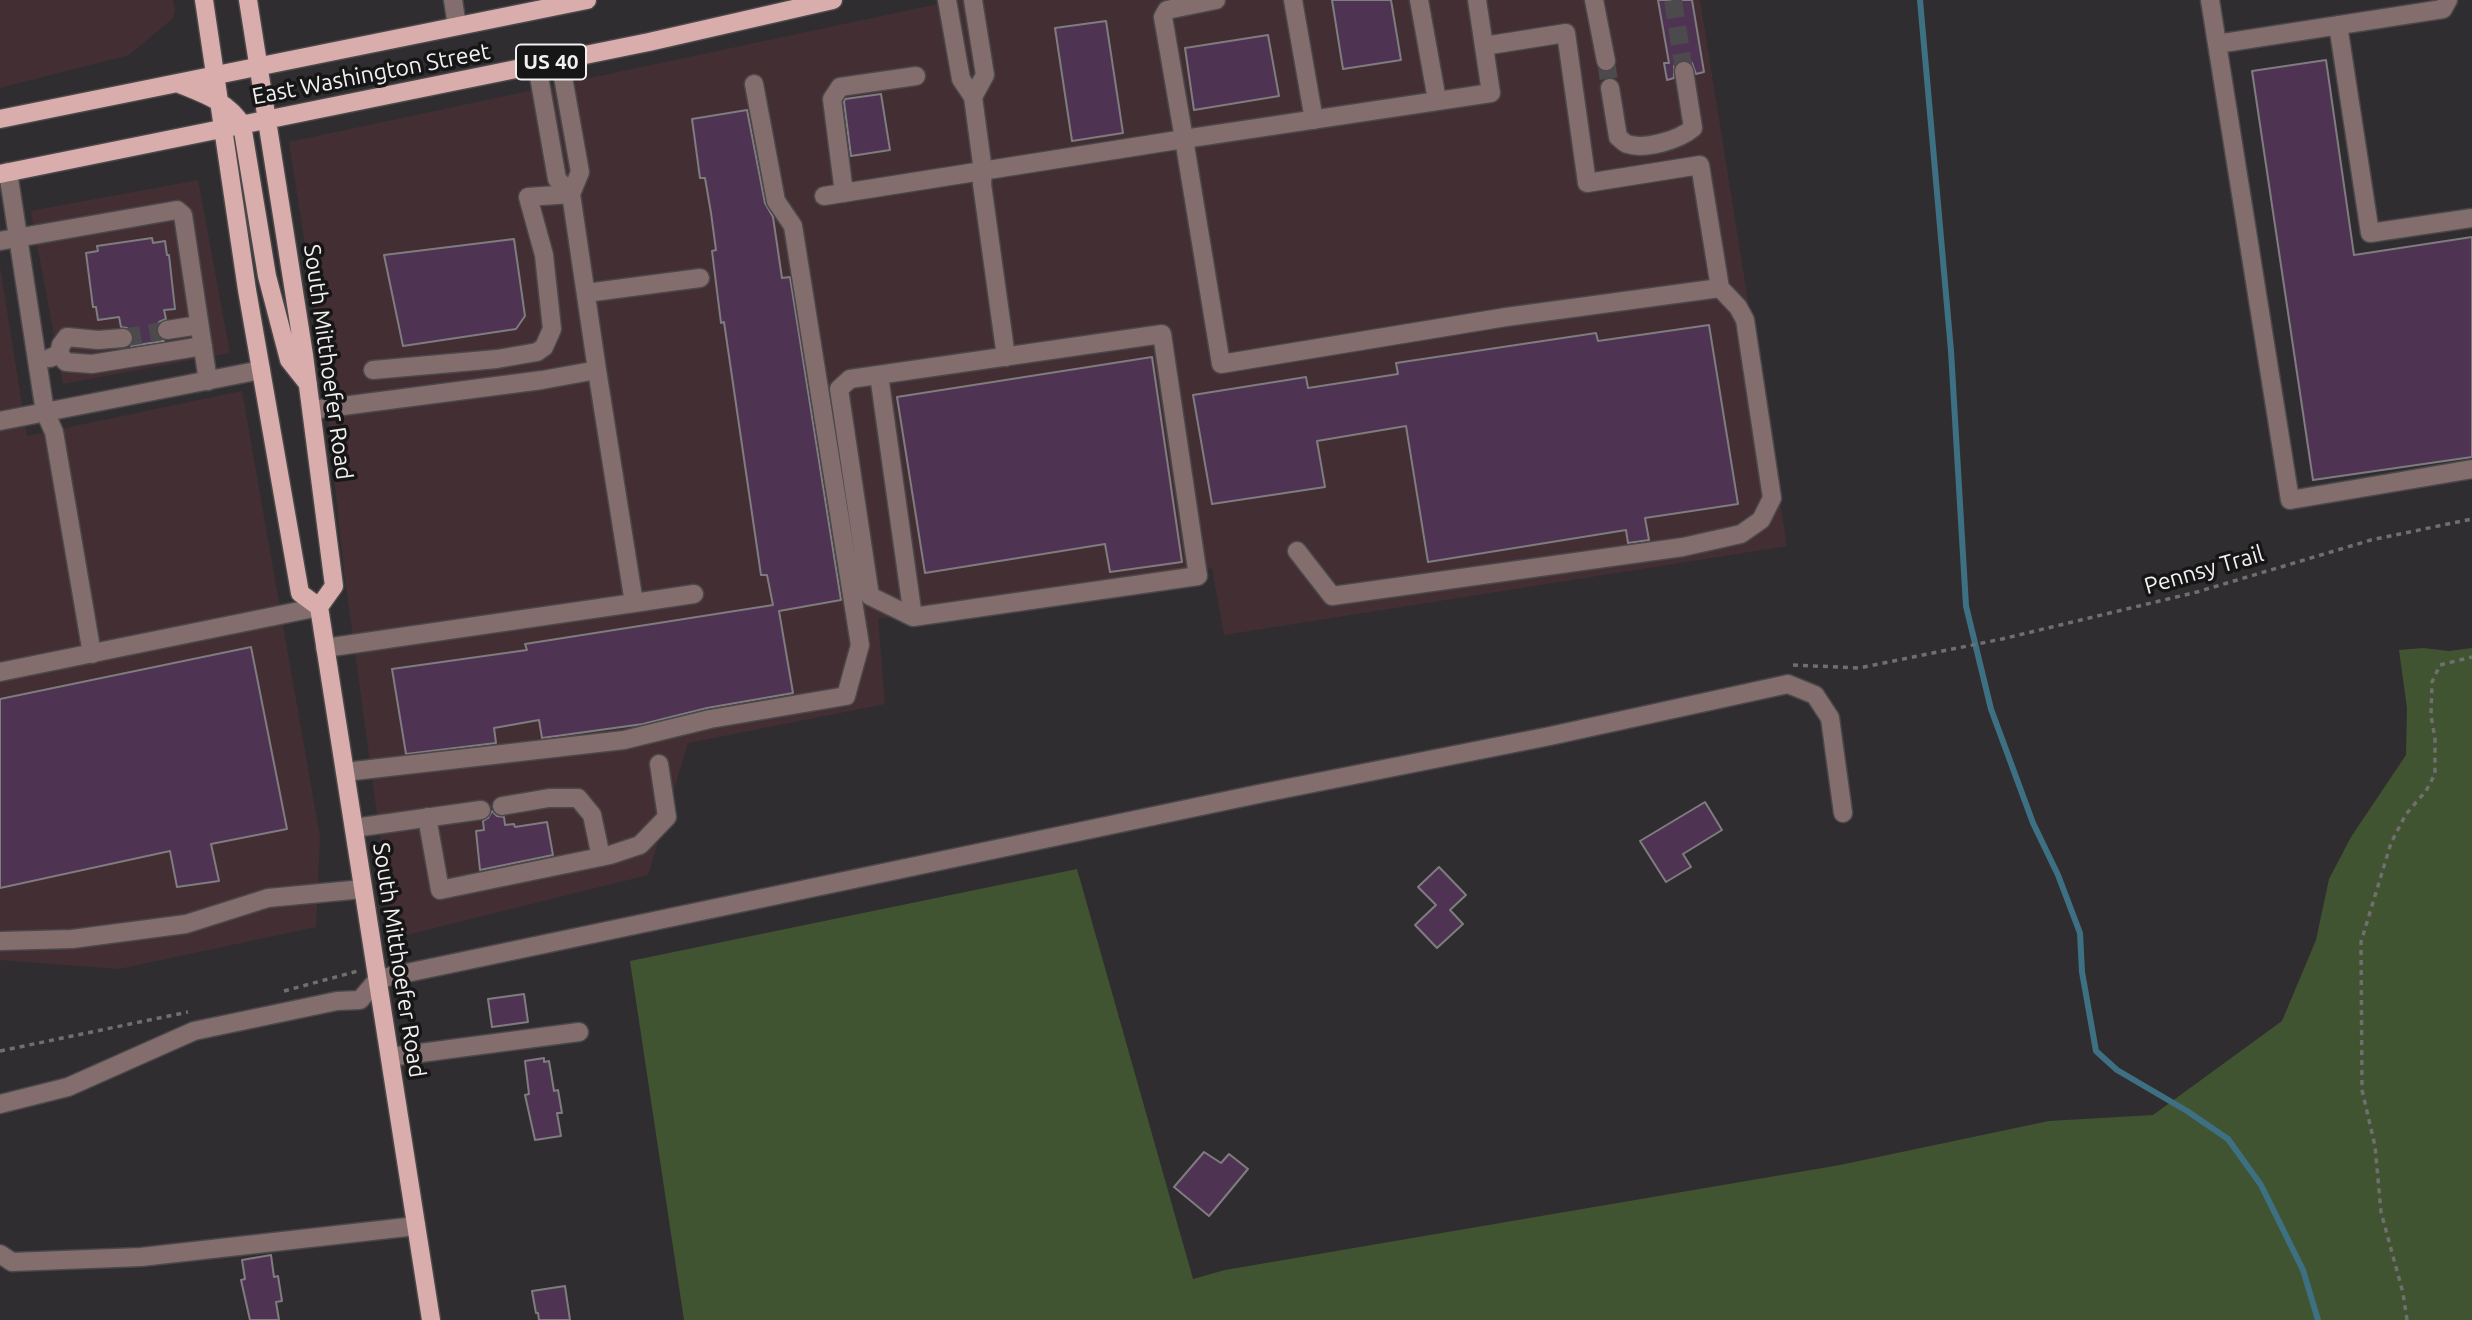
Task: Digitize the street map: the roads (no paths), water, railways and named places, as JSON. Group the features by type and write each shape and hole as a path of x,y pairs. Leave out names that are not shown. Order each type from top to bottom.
{"main road":[{"path":"204,0 261,370 300,593 319,607"},
{"name":"South Mitthoefer Road","path":"248,0 312,410 334,586 319,607 431,1320"},
{"name":"East Washington Street","path":"0,119 587,0"},
{"name":"East Washington Street","path":"4,173 537,65 833,0"},
{"path":"177,83 219,102 236,114 242,125 267,276 289,360 308,384"}],"street":[{"path":"453,0 457,26"},
{"path":"947,0 961,79 973,97 1006,357"},
{"path":"973,0 985,75 973,97"},
{"path":"1216,0 1167,10 1164,17 1221,364 1495,318 1720,288"},
{"path":"1293,0 1314,120"},
{"path":"1419,0 1437,100"},
{"path":"824,196 1491,93 1480,0"},
{"path":"1594,0 1606,61"},
{"path":"2210,0 2290,500 2472,469"},
{"path":"2217,44 2443,9 2448,0"},
{"path":"2338,25 2370,233 2472,218"},
{"path":"1297,551 1332,596 1683,547 1741,534 1761,520 1772,498 1745,320 1738,307 1720,288 1700,165 1587,183 1566,33 1484,46"},
{"path":"560,60 580,172 571,194 634,603"},
{"path":"537,65 557,179 571,194"},
{"path":"1609,88 1618,136 1627,144 1651,145 1682,137 1693,128 1685,71"},
{"path":"844,193 832,99 840,87 916,76"},
{"path":"345,772 624,740 710,719 846,696 860,645 793,226 776,201 754,84"},
{"path":"4,173 9,239 38,363 45,412 54,432 92,654"},
{"path":"373,370 497,359 537,352 544,347 552,329 544,255 528,197 571,194"},
{"path":"9,239 177,210 183,215 208,381"},
{"path":"586,293 700,278"},
{"path":"167,330 199,325"},
{"path":"1162,334 1198,576 913,617 870,596 839,389 850,379 1006,357 1162,334"},
{"path":"59,354 67,337 99,340 122,338"},
{"path":"59,354 66,362 92,364 203,346"},
{"path":"544,347 552,378"},
{"path":"38,363 59,354"},
{"path":"0,421 261,370"},
{"path":"312,410 597,370"},
{"path":"879,375 913,617"},
{"path":"325,648 694,594"},
{"path":"0,672 319,607"},
{"path":"0,1104 68,1087 194,1031 337,1001 360,1000 378,979 1263,793 1550,736 1788,684 1815,695 1830,718 1843,813"},
{"path":"428,817 440,890 601,857 640,845 667,817 659,764"},
{"path":"502,806 549,798 578,798 592,815 601,857"},
{"path":"354,828 481,810"},
{"path":"0,941 72,939 186,924 268,898 363,888"},
{"path":"390,1057 579,1032"},
{"path":"0,1254 12,1262 141,1256 416,1226"}],"waterway":[{"path":"1920,0 1951,351 1966,606 1991,709 2033,823 2058,875 2080,933 2082,972 2096,1051 2117,1070 2187,1111 2228,1139 2261,1185 2303,1270 2318,1320"}],"tunnel":[{"path":"1673,0 1684,71"},
{"path":"1606,61 1610,88"},
{"path":"123,338 167,330"}]}
